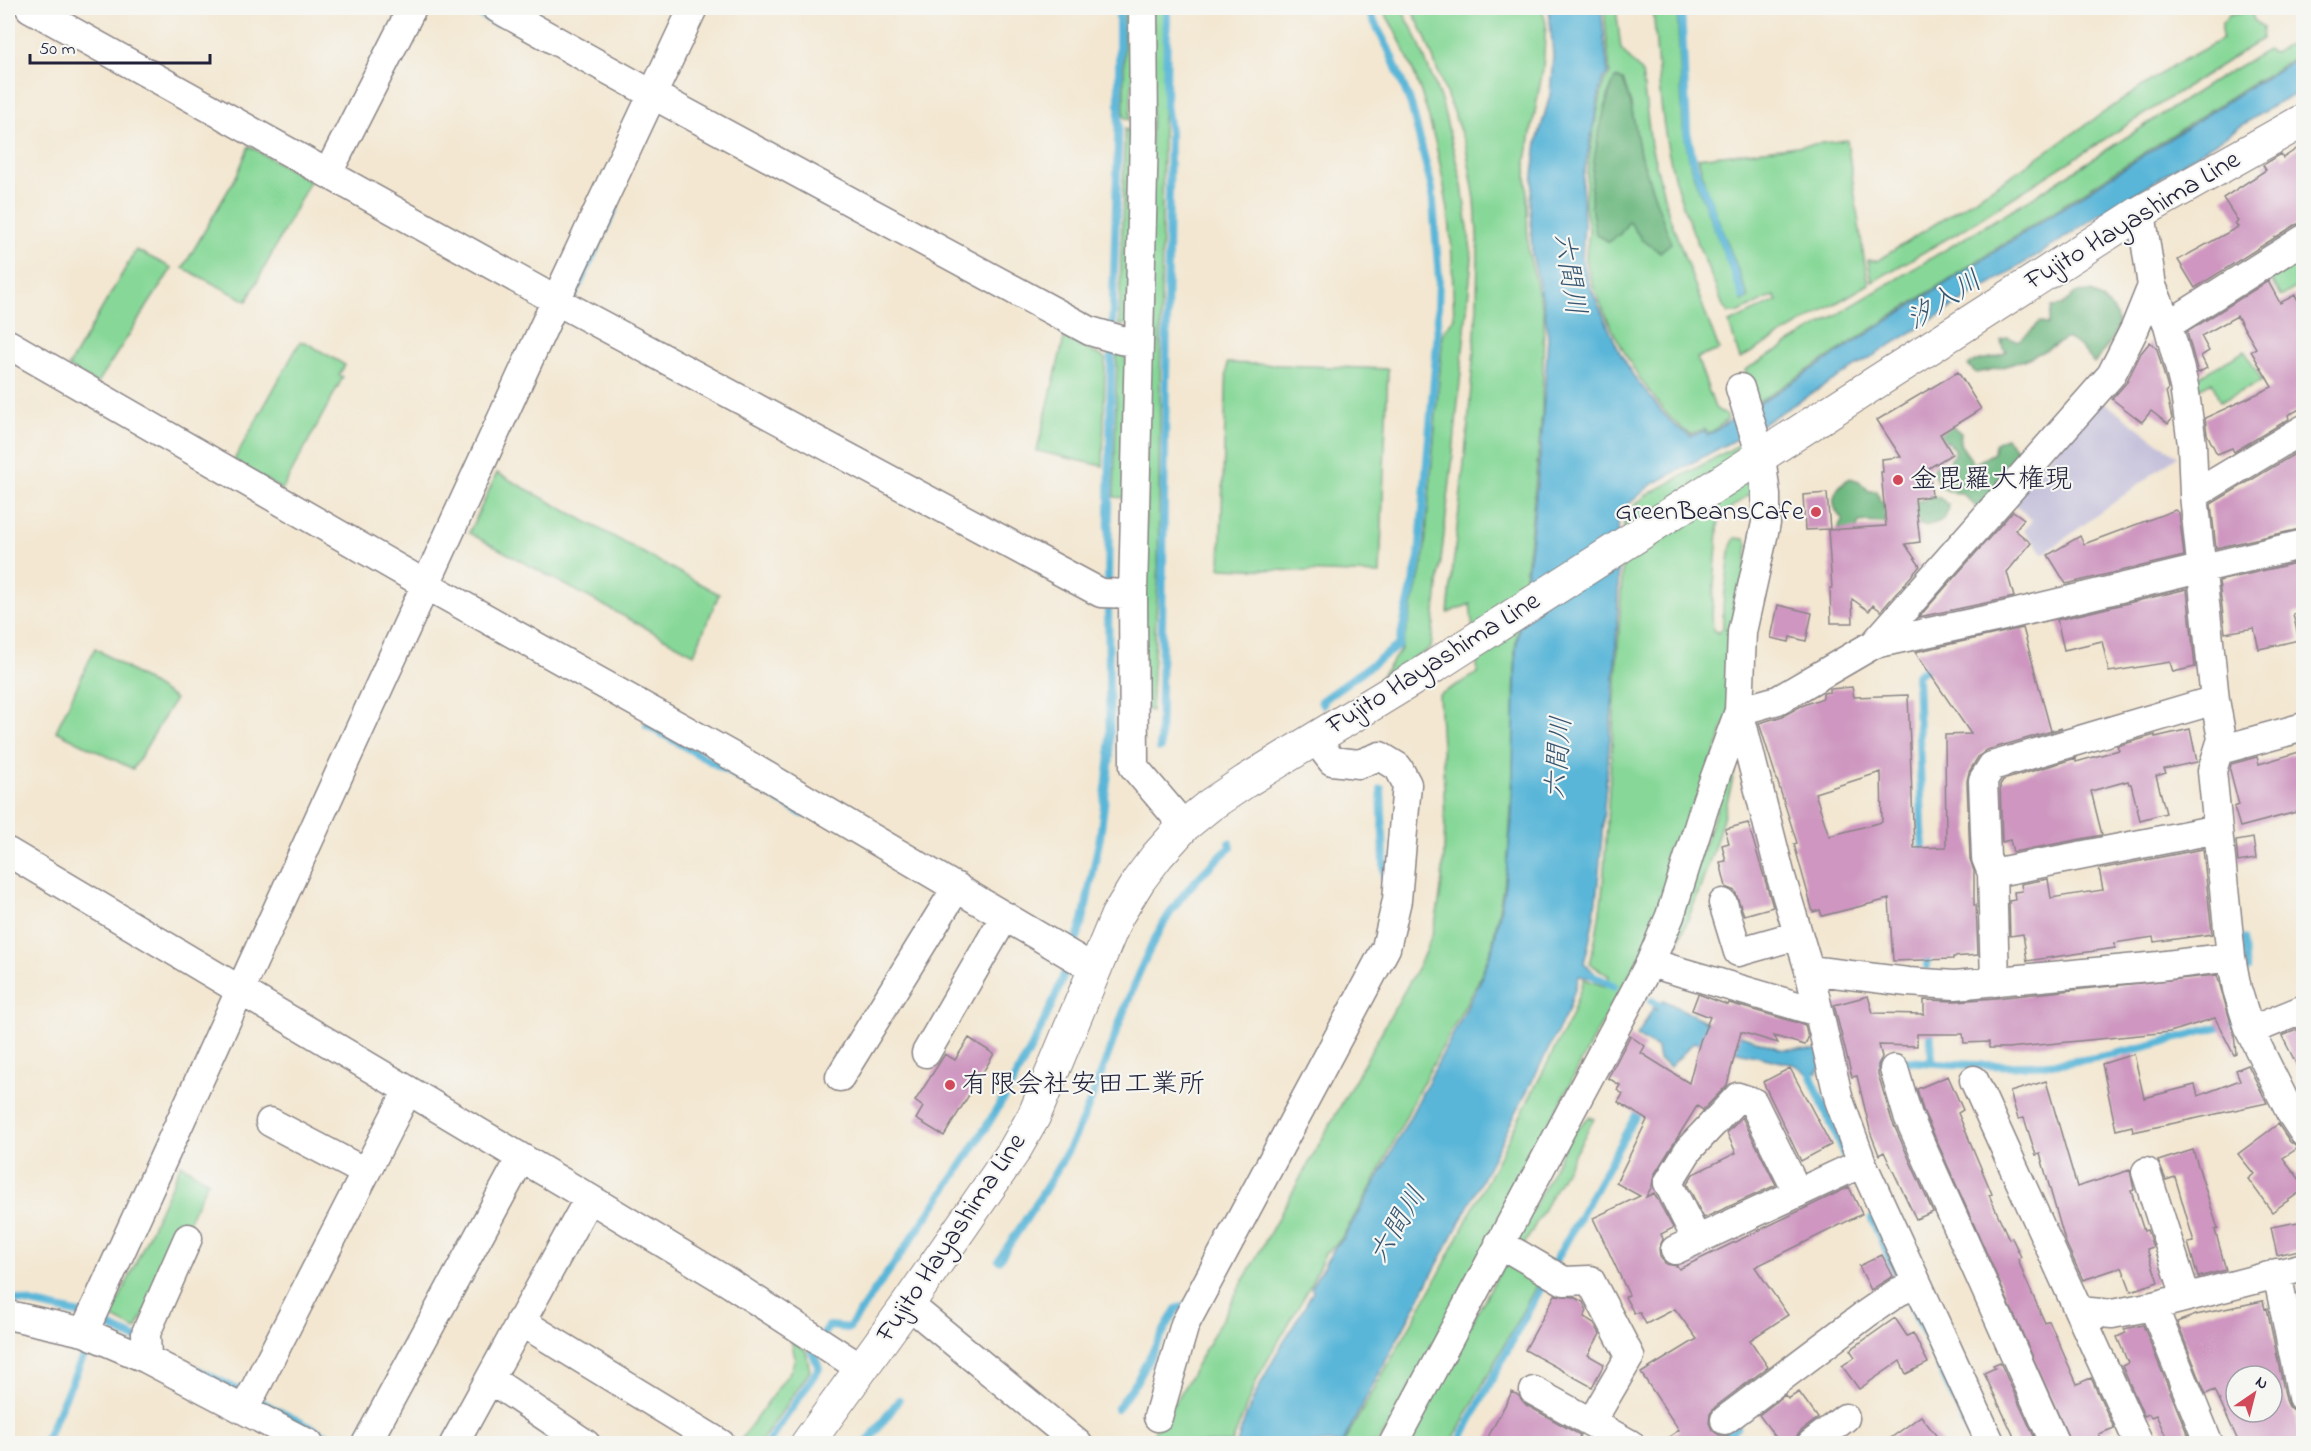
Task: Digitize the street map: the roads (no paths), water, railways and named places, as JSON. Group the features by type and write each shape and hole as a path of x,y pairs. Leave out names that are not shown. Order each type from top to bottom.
{"main road":[{"name":"Fujito Hayashima Line","path":"807,1443 862,1369 1014,1151 1034,1116 1079,960 1117,916 1138,880 1184,826 1246,781 1436,665 1756,453 2142,212 2304,120"}],"street":[{"path":"30,8 328,173 560,306 1118,594"},
{"path":"328,173 412,8"},
{"path":"497,8 655,102 1120,339"},
{"path":"89,1322 243,997 427,592 655,102 693,8"},
{"path":"1143,8 1144,133 1120,339 1118,594 1134,767 1184,826"},
{"path":"2142,212 2152,286 2168,325 2184,386 2192,444 2201,568 2222,739 2212,771 2231,957 2237,989 2290,1112 2304,1133"},
{"path":"2168,325 2304,239"},
{"path":"1874,644 2111,375 2135,328 2152,286"},
{"path":"8,344 427,592 748,765 1000,924 1079,960"},
{"path":"1740,388 1766,495 1766,523 1742,633 1739,711 1809,970 1853,1168 1909,1287 1990,1443"},
{"path":"2194,495 2304,429"},
{"path":"1739,711 1778,700 1874,644 2004,616 2304,544"},
{"path":"1995,982 1992,873 1986,858 1983,780 1992,766 2216,700"},
{"path":"1393,1443 1650,963 1670,916 1707,800 1739,711"},
{"path":"2220,750 2304,727"},
{"path":"1158,1417 1185,1324 1386,948 1397,900 1407,784 1398,767 1380,756 1359,764 1332,761 1315,739"},
{"path":"1992,873 2218,829"},
{"path":"8,852 404,1097 818,1340 862,1369"},
{"path":"840,1077 952,895"},
{"path":"1723,903 1737,952 1798,935"},
{"path":"926,1053 1000,924"},
{"path":"1809,970 1955,986 2231,957"},
{"path":"1650,963 1818,1012"},
{"path":"2253,1025 2304,1009"},
{"path":"1894,1069 1908,1116 2055,1443"},
{"path":"1974,1080 2139,1443"},
{"path":"248,1401 404,1097"},
{"path":"1798,1193 1753,1102 1738,1097 1689,1149 1668,1183 1686,1245 1853,1168"},
{"path":"270,1122 365,1172"},
{"path":"366,1443 517,1164"},
{"path":"2146,1172 2186,1297"},
{"path":"454,1443 585,1205"},
{"path":"147,1348 188,1238"},
{"path":"1499,1243 1568,1273 1630,1356 1593,1421"},
{"path":"2079,1311 2112,1314 2153,1306 2290,1270 2302,1397"},
{"path":"1725,1420 1909,1287"},
{"path":"908,1304 1078,1443"},
{"path":"2153,1306 2210,1443"},
{"path":"8,1315 89,1322 147,1348 248,1401 309,1443"},
{"path":"520,1321 721,1443"},
{"path":"490,1378 586,1443"},
{"path":"1534,1390 1630,1443"},
{"path":"1811,1443 1845,1419"}],"water":[{"path":"1549,8 1601,8 1608,73 1602,80 1582,183 1584,225 1582,259 1589,284 1619,351 1633,375 1675,426 1690,436 1705,431 1708,436 2245,90 2303,55 2303,90 2266,110 2105,213 2103,212 2052,246 1749,432 1651,485 1618,513 1616,654 1611,725 1596,901 1584,963 1598,976 1596,979 1579,976 1568,1011 1460,1222 1342,1443 1237,1444 1260,1385 1313,1292 1311,1287 1335,1247 1343,1239 1375,1184 1479,984 1493,947 1504,891 1512,820 1516,650 1531,544 1541,445 1548,338 1545,311 1532,254 1530,201 1537,142 1550,95 1553,55"},
{"path":"1663,1000 1713,1025 1780,1049 1819,1050 1822,1066 1817,1073 1808,1074 1795,1065 1694,1042 1670,1067 1659,1060 1657,1048 1637,1036 1653,1008 1657,1010"}],"waterway":[{"path":"469,8 496,23"},
{"path":"1108,588 1111,367 1119,111 1119,8"},
{"path":"1160,748 1170,132 1166,104 1167,8"},
{"path":"1323,704 1321,701 1399,645 1419,557 1437,342 1439,279 1432,189 1411,104 1388,48 1367,8"},
{"path":"1681,8 1687,132 1694,165 1743,296"},
{"path":"570,303 615,208"},
{"path":"1073,950 1083,920 1100,837 1110,756 1108,600"},
{"path":"1923,856 1917,675 1933,664"},
{"path":"647,725 803,814"},
{"path":"1381,789 1385,883"},
{"path":"999,1260 1044,1191 1074,1138 1094,1093 1134,985 1158,934 1185,892 1231,847 1229,843"},
{"path":"2243,939 2247,969"},
{"path":"1927,952 1927,966"},
{"path":"821,1337 829,1326 849,1328 941,1197 1000,1104 1026,1057 1050,1009 1069,961"},
{"path":"1588,973 1614,986"},
{"path":"1652,1001 1666,1010"},
{"path":"1871,1059 1995,1065 2069,1062 2129,1051 2229,1024"},
{"path":"1930,1025 1932,1061"},
{"path":"1809,1064 1812,1079 1847,1162"},
{"path":"1458,1444 1522,1322 1641,1106"},
{"path":"1872,1219 1975,1444"},
{"path":"8,1298 85,1315"},
{"path":"1117,1409 1136,1382 1176,1309 1185,1306"},
{"path":"96,1320 139,1340"},
{"path":"767,1444 819,1368 812,1351 815,1347"},
{"path":"44,1444 87,1348"},
{"path":"198,1370 343,1444"},
{"path":"866,1444 899,1400"},
{"path":"1716,1444 1737,1427"}],"place":[{"name":"金毘羅大権現","path":"1898,480"},
{"name":"GreenBeansCafe","path":"1816,512"},
{"name":"有限会社安田工業所","path":"950,1085"}],"water label":[{"name":"六間川","path":"1568,274"},
{"name":"汐入川","path":"1945,302"},
{"name":"六間川","path":"1560,758"},
{"name":"六間川","path":"1399,1226"}]}
